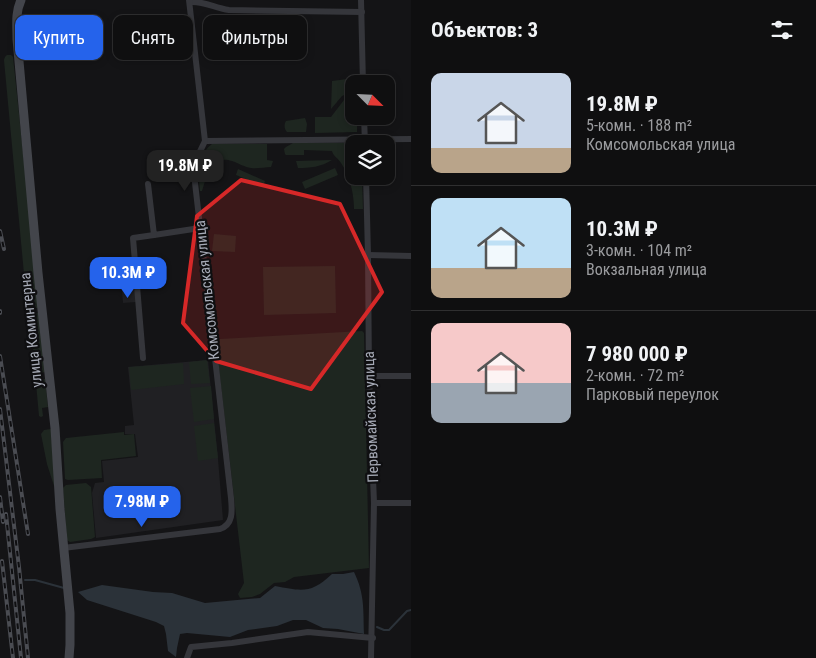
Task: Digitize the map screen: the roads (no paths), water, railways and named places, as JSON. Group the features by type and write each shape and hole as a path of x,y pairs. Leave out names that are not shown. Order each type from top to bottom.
{"street":[{"name":"улица Коминтерна","path":"21,0 16,18 38,273 55,428 63,548 70,612 69,658"},
{"path":"362,0 364,75"},
{"path":"345,141 205,141 189,1 202,2 220,9 229,10 362,12"},
{"path":"395,140 411,139"},
{"name":"Комсомольская улица","path":"63,548 220,529 224,528 229,522 231,498 194,167 196,158 205,141"},
{"path":"148,184 154,235"},
{"name":"Первомайская улица","path":"366,185 369,376 374,503 372,658"},
{"path":"142,358 134,238 200,228"},
{"path":"368,254 411,256"},
{"path":"369,376 411,376"},
{"path":"374,503 411,503"},
{"path":"187,658 191,647 232,644 308,632 373,638"}],"waterway":[{"path":"25,580 35,580 64,588"},
{"path":"377,627 389,630 407,611 411,610"}],"railway":[{"path":"0,231 4,249"},
{"path":"0,356 28,534"},
{"path":"0,409 28,658"},
{"path":"0,497 3,522"},
{"path":"6,514 21,658"},
{"path":"2,561 13,658"}]}
